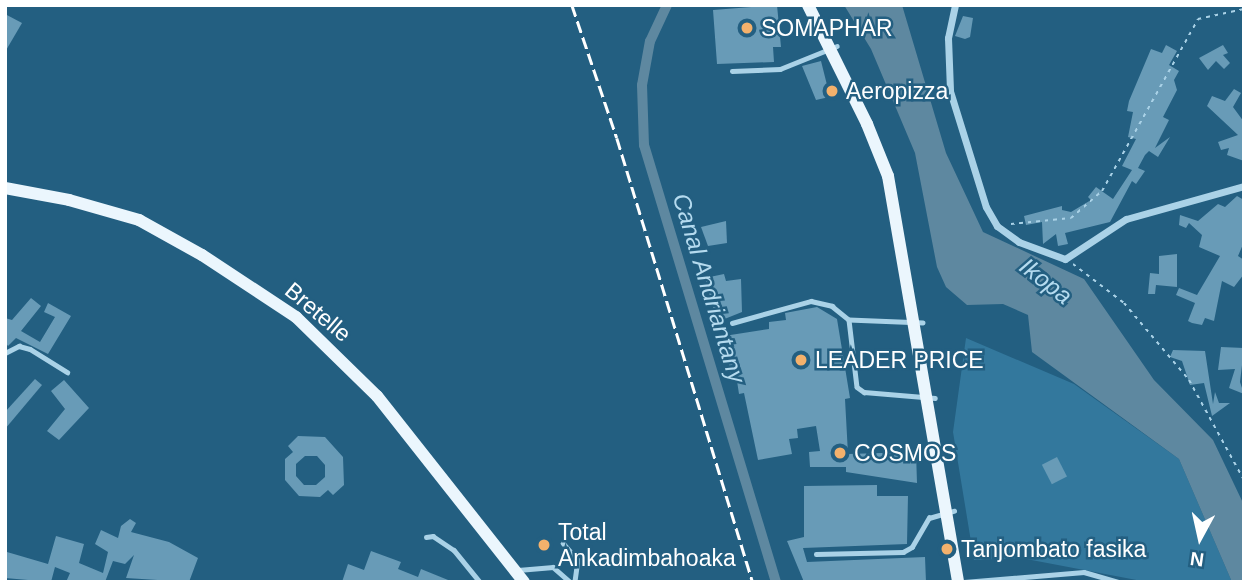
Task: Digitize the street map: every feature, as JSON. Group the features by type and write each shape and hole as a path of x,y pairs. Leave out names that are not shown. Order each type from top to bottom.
{"main road":[{"path":"808,5 833,47 886,151 920,323 965,582"},
{"path":"816,5 867,124 893,197 920,323"},
{"name":"Bretelle","path":"5,188 69,200 139,220 202,255 296,317 377,396 524,582"},
{"path":"951,512 958,582"}],"street":[{"path":"955,5 947,38 950,91 972,166 997,226 1032,250 1065,259 1126,219 1244,186"}],"lane":[{"path":"732,71 780,69 833,47"},
{"path":"732,323 811,302 832,306 849,320 920,323"},
{"path":"849,320 858,389 932,397"},
{"path":"5,353 19,346 30,349 67,372"},
{"path":"816,554 903,552 912,547 929,517 951,512"},
{"path":"426,537 454,550 480,582"},
{"path":"514,571 553,567 573,582 578,560 563,543"},
{"path":"965,582 1084,572 1121,582"}],"path":[{"path":"997,226 1070,218 1102,191 1198,19 1244,9"},
{"path":"1065,259 1124,303 1189,380 1244,480"}],"shaded area":[{"path":"966,338 1074,384 1179,459 1232,582 1147,582 1021,558 974,560 953,432"}],"water":[{"name":"Ikopa","path":"844,5 902,5 946,153 983,232 1084,279 1154,380 1213,440 1244,505 1244,582 1232,582 1179,459 1032,352 1028,315 1003,304 967,305 946,287 937,267 915,153 871,49"}],"building":[{"name":"SOMAPHAR","path":"777,5 781,47 773,47 774,62 717,64 713,10"},
{"path":"5,14 22,23 5,52"},
{"path":"963,16 973,18 970,37 965,39 955,36"},
{"path":"1166,45 1177,51 1169,65 1179,71 1174,80 1177,90 1163,117 1169,120 1155,148 1170,137 1158,157 1149,151 1145,155 1138,168 1145,171 1136,184 1132,181 1110,222 1065,233 1068,244 1058,246 1056,234 1043,244 1042,222 1026,225 1024,216 1062,206 1062,210 1071,212 1091,200 1088,197 1096,187 1113,199 1132,170 1122,166 1136,139 1128,137 1133,112 1127,111 1129,101 1151,49 1162,53"},
{"path":"1223,45 1228,53 1223,55 1230,63 1224,69 1216,61 1208,70 1199,58"},
{"path":"821,61 827,85 835,83 838,95 816,100 802,66"},
{"path":"1234,89 1241,93 1233,107 1244,122 1244,161 1227,155 1229,148 1221,150 1218,142 1238,135 1207,106 1212,96 1225,101"},
{"path":"1237,196 1244,200 1244,242 1238,256 1244,260 1244,274 1234,287 1222,281 1214,321 1205,318 1202,325 1192,323 1188,321 1195,303 1176,295 1179,288 1197,295 1220,256 1199,247 1202,235 1189,223 1186,228 1179,225 1180,215 1198,221 1218,204 1225,207"},
{"path":"726,221 727,243 708,246 701,227"},
{"path":"1177,254 1177,287 1156,285 1155,294 1148,294 1150,273 1159,274 1159,256"},
{"path":"724,274 726,281 741,279 742,312 717,322 705,278"},
{"path":"31,298 41,306 21,331 40,342 55,317 44,312 48,303 71,316 48,354 16,338 8,346 5,342 5,318 12,320"},
{"name":"LEADER PRICE","path":"817,307 837,319 850,398 845,399 848,454 916,452 917,483 846,472 846,467 810,467 809,452 820,451 816,426 797,429 798,438 789,439 792,454 758,460 744,393 739,394 737,381 732,382 724,336 769,329 769,322 786,320 785,313"},
{"path":"1221,347 1244,348 1240,382 1244,394 1229,388 1235,369 1218,370"},
{"path":"1173,350 1205,351 1213,404 1215,392 1219,403 1230,403 1212,416 1204,383 1190,385 1182,361 1170,357"},
{"path":"35,379 42,385 5,429 5,412"},
{"path":"64,380 89,408 59,440 47,431 65,409 51,391"},
{"path":"298,436 325,437 343,457 344,485 333,495 328,490 320,497 299,496 285,480 285,459 293,452 288,446","holes":["305,456 317,456 325,465 325,477 316,485 304,485 296,476 296,464"]},
{"path":"1057,457 1067,477 1052,484 1042,465"},
{"path":"877,485 877,496 908,496 907,544 803,548 807,562 925,557 926,582 804,582 787,541 804,537 804,486"},
{"path":"130,519 136,523 131,532 169,542 198,558 189,582 126,578 134,555 125,564 113,561 105,582 66,582 70,573 55,567 51,582 5,578 7,552 48,564 56,536 84,544 79,563 103,573 108,552 95,544 101,530 118,538 121,526"},
{"path":"371,551 401,562 398,569 418,577 421,569 453,582 342,582 348,564 364,570"}],"waterway":[{"name":"Canal Andriantany","path":"667,5 650,41 642,85 644,145 776,582"}],"railway":[{"path":"572,5 617,138 753,582"}],"place":[{"name":"SOMAPHAR","path":"747,28"},
{"name":"Aeropizza","path":"832,91"},
{"name":"LEADER PRICE","path":"801,360"},
{"name":"COSMOS","path":"840,453"},
{"name":"Total Ankadimbahoaka","path":"544,545"},
{"name":"Tanjombato fasika","path":"947,549"}]}
